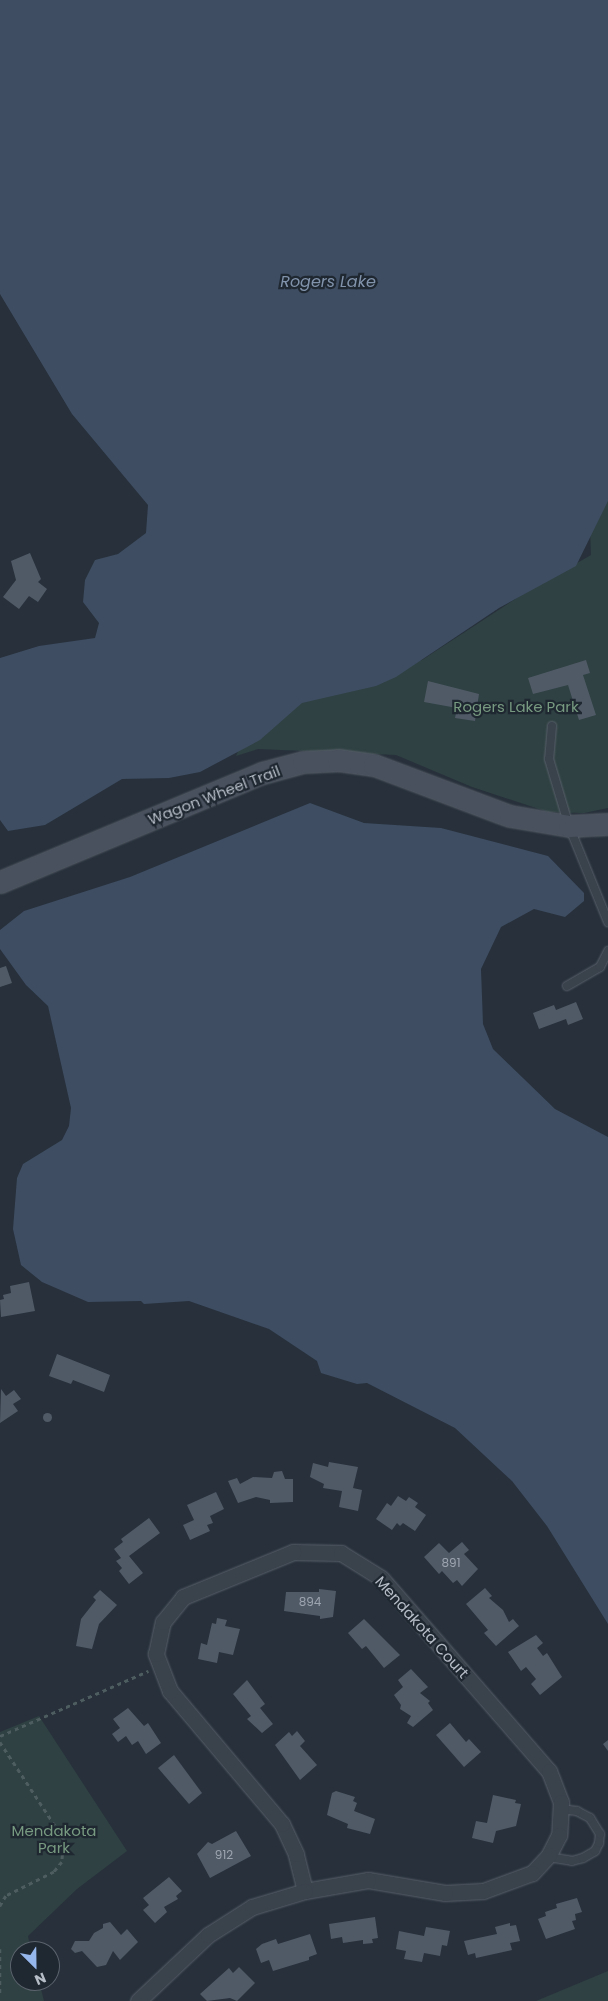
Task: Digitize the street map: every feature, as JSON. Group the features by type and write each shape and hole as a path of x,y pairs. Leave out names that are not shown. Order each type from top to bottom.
{"street":[{"name":"Wagon Wheel Trail","path":"0,882 262,773 303,762 338,760 374,765 510,816 569,826 608,824"},
{"name":"Mendakota Court","path":"138,2001 208,1935 252,1907 305,1892 368,1880 445,1893 483,1891 532,1872 547,1856 559,1835 560,1809 555,1787 542,1764 381,1578 341,1554 294,1552 183,1598 163,1622 156,1654 170,1691 282,1824 296,1854 305,1892"}],"lane":[{"path":"552,726 548,759 569,826 608,922"},
{"path":"567,986 600,967 608,951"},
{"path":"547,1856 578,1860 595,1851 599,1843 600,1834 590,1818 577,1811 560,1809"}],"path":[{"path":"0,1736 161,1666"},
{"path":"0,1742 64,1839 62,1862 54,1872 6,1896 0,1906"},
{"path":"0,1949 0,1996"}],"green space":[{"name":"Rogers Lake Park","path":"608,465 608,808 584,813 548,812 472,787 396,755 258,749 236,756 264,692 422,660 520,596 591,555 588,477"},
{"name":"Mendakota Park","path":"39,1716 127,1851 77,1889 28,1936 29,1941 10,1941 10,1991 42,1991 44,2001 0,2001 0,1732"},
{"path":"608,1971 608,2001 536,2001"}],"water":[{"name":"Rogers Lake","path":"0,0 608,0 608,501 576,566 499,608 396,677 376,686 302,703 260,740 200,772 169,778 122,779 45,825 8,831 0,820 0,658 39,646 95,638 99,623 83,602 85,580 95,560 118,554 146,533 148,505 72,414 0,294"},
{"path":"310,803 364,823 441,828 548,856 584,893 584,901 565,917 534,909 501,927 481,969 483,1024 493,1049 555,1109 608,1137 608,1624 547,1526 512,1481 455,1428 367,1383 357,1384 321,1373 317,1361 269,1329 189,1301 144,1304 141,1301 88,1302 42,1282 21,1265 13,1229 17,1178 23,1164 62,1140 69,1126 71,1108 48,1006 26,985 0,949 0,930 24,911 130,877"}],"building":[{"path":"30,553 41,579 38,582 47,589 38,602 29,596 19,609 3,597 16,580 11,561"},
{"path":"586,660 590,673 583,675 596,715 579,720 568,685 533,694 528,678"},
{"path":"428,681 479,694 475,721 455,718 457,708 424,702"},
{"path":"6,966 12,983 0,987 0,968"},
{"path":"576,1002 583,1019 568,1025 566,1019 539,1029 533,1013 554,1005 556,1010"},
{"path":"29,1282 35,1311 1,1317 0,1300 4,1299 3,1295 11,1293 10,1286"},
{"path":"57,1354 110,1375 104,1392 73,1380 71,1384 49,1376"},
{"path":"1,1389 6,1396 14,1390 21,1399 13,1404 18,1411 0,1423"},
{"path":"47,1412 52,1417 47,1422 42,1417"},
{"path":"329,1462 358,1467 353,1488 362,1490 358,1511 339,1507 342,1491 323,1488 324,1484 310,1477 313,1463 328,1467"},
{"path":"282,1471 285,1479 293,1479 293,1502 270,1503 270,1500 256,1497 238,1503 228,1481 237,1478 240,1484 253,1477 272,1478 274,1472"},
{"path":"216,1492 224,1509 210,1516 213,1523 207,1525 210,1531 190,1540 183,1525 194,1520 187,1505"},
{"path":"398,1496 406,1501 409,1497 418,1503 415,1507 426,1515 415,1531 403,1523 400,1526 397,1523 392,1530 376,1519 387,1503 391,1506"},
{"path":"149,1518 160,1533 129,1556 143,1573 129,1584 119,1571 122,1568 116,1561 121,1558 114,1549 123,1542 121,1539"},
{"path":"462,1542 469,1550 464,1554 478,1569 462,1586 457,1580 453,1583 442,1571 439,1574 424,1557 439,1543 449,1553"},
{"path":"485,1588 492,1596 489,1598 503,1610 509,1622 513,1619 519,1626 496,1646 484,1633 488,1630 466,1604"},
{"path":"319,1589 336,1591 333,1617 320,1619 320,1616 284,1611 286,1592 319,1592"},
{"path":"100,1590 117,1605 99,1624 92,1649 76,1646 81,1619 96,1600 93,1597"},
{"path":"217,1618 227,1620 225,1626 240,1629 233,1655 219,1652 217,1663 198,1659 201,1643 207,1645 212,1623 216,1624"},
{"path":"364,1619 400,1655 384,1668 366,1646 362,1649 348,1633"},
{"path":"536,1635 543,1643 537,1648 543,1656 547,1653 562,1677 540,1695 531,1684 536,1679 526,1667 521,1671 508,1652"},
{"path":"411,1669 428,1687 420,1693 430,1701 428,1703 433,1710 413,1727 407,1723 411,1716 400,1709 401,1705 394,1695 403,1687 398,1680"},
{"path":"247,1680 265,1704 260,1708 273,1724 262,1733 247,1719 251,1716 233,1694"},
{"path":"128,1708 144,1726 148,1723 161,1743 146,1754 138,1741 132,1745 126,1736 118,1742 112,1734 120,1728 113,1719"},
{"path":"450,1723 466,1742 469,1739 481,1752 464,1767 436,1735"},
{"path":"297,1731 305,1741 300,1746 317,1765 300,1780 275,1745 289,1732 292,1736"},
{"path":"608,1740 608,1751 603,1744"},
{"path":"174,1755 202,1793 189,1804 158,1768"},
{"path":"336,1791 355,1797 353,1801 357,1803 354,1811 375,1819 370,1834 347,1828 348,1824 327,1815 332,1793"},
{"path":"493,1795 516,1800 515,1803 521,1804 516,1826 496,1831 493,1843 472,1838 476,1821 487,1823"},
{"path":"236,1831 251,1856 210,1878 197,1854 208,1842 212,1844"},
{"path":"169,1877 182,1891 176,1896 178,1899 164,1907 167,1912 155,1923 143,1910 149,1905 143,1898"},
{"path":"577,1898 582,1912 575,1914 576,1920 572,1921 575,1929 546,1939 538,1919 546,1916 545,1912 557,1908 556,1904"},
{"path":"375,1917 378,1938 372,1939 373,1943 363,1944 363,1940 343,1943 342,1937 331,1939 329,1924"},
{"path":"110,1922 121,1935 127,1929 138,1942 120,1960 113,1951 106,1965 97,1967 82,1951 75,1953 71,1949 75,1941 89,1941 94,1933 103,1928 103,1924"},
{"path":"510,1923 510,1926 516,1925 520,1941 510,1943 512,1950 476,1958 475,1953 468,1955 464,1941 497,1934 495,1927"},
{"path":"426,1927 450,1931 447,1946 442,1945 440,1956 424,1953 422,1962 404,1959 406,1951 396,1949 399,1931 424,1936"},
{"path":"310,1934 317,1954 309,1957 309,1960 273,1971 269,1960 261,1963 256,1949 262,1944 276,1939 278,1944"},
{"path":"239,1967 255,1983 237,2001 230,1998 207,2001 200,1994 229,1968 233,1973"}]}
